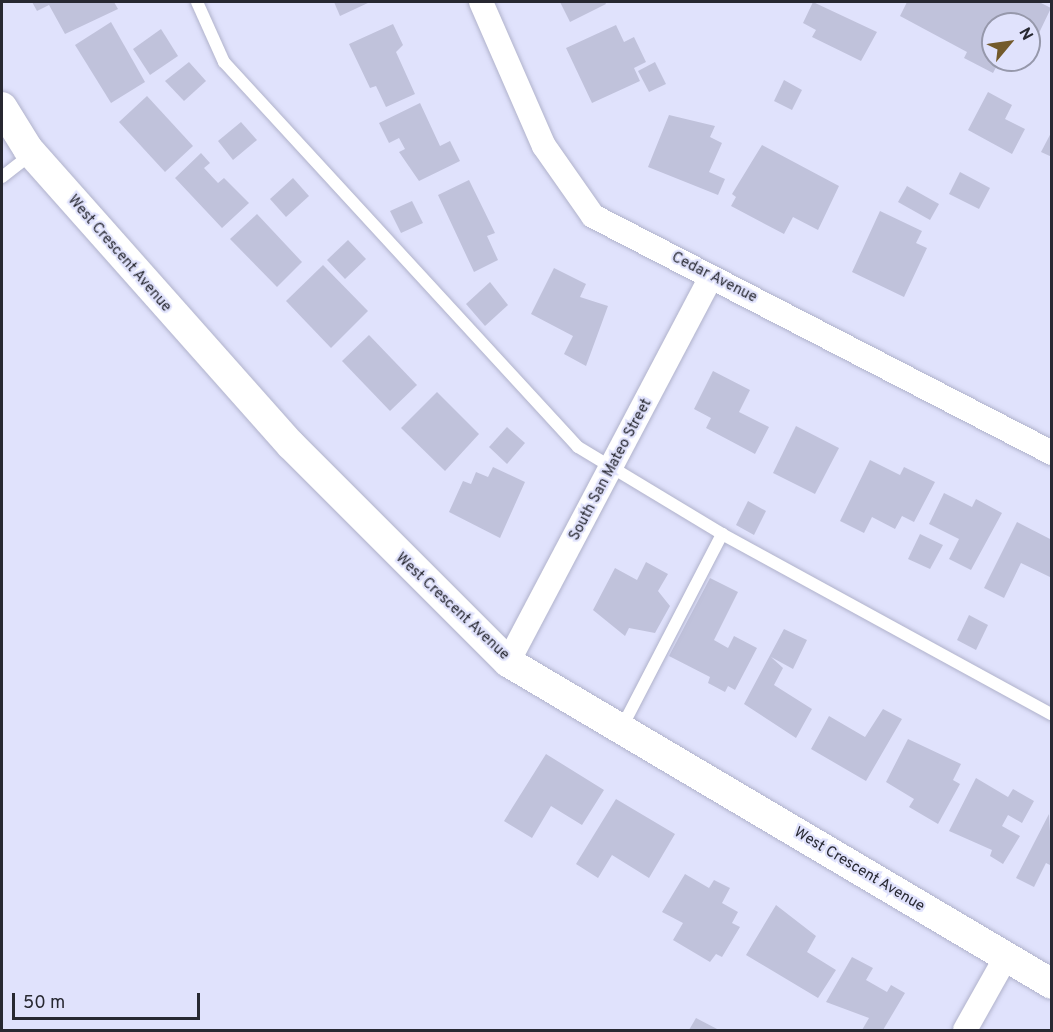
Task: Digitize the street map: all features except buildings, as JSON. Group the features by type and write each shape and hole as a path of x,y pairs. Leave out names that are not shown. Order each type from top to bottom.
{"street":[{"name":"Cedar Avenue","path":"481,2 544,146 593,216 1052,453"},
{"name":"West Crescent Avenue","path":"2,107 32,153 291,445 508,662 1052,984"},
{"name":"South San Mateo Street","path":"508,662 611,471 711,277"},
{"path":"966,1030 1006,957"}],"lane":[{"path":"197,2 224,62 578,447 611,471 722,534 1052,715"},
{"path":"2,177 32,153"},
{"path":"621,729 722,534"}]}
